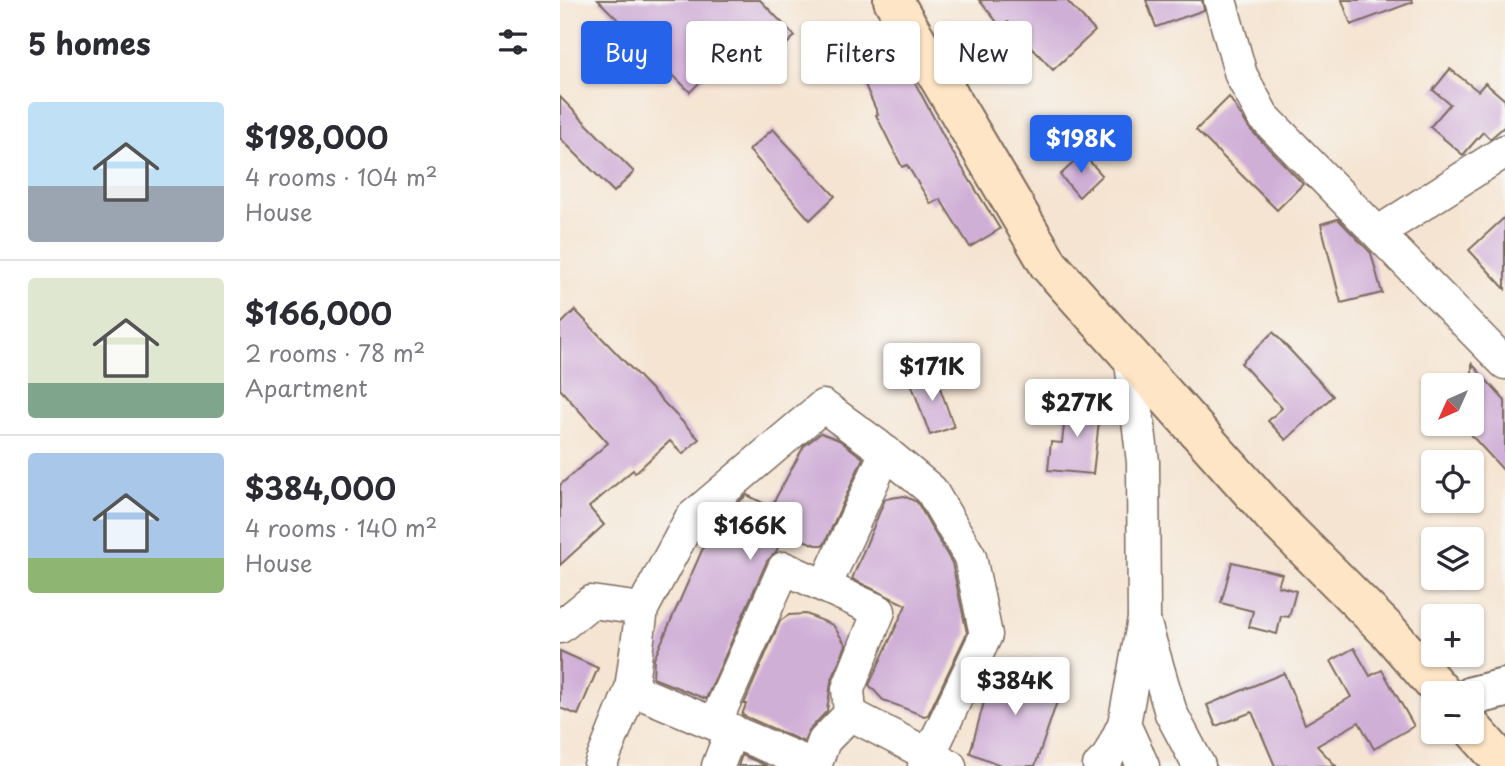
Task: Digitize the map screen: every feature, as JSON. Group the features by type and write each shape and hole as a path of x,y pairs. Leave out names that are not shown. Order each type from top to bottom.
{"main road":[{"path":"893,0 1049,265 1277,520 1389,632 1431,681"},
{"path":"1484,741 1505,765"}],"street":[{"path":"1220,0 1241,75 1263,116 1505,363"},
{"path":"1379,232 1505,151"},
{"path":"1099,766 1108,757 1124,724 1144,619 1143,462 1129,354"},
{"path":"600,766 631,690 642,609 691,518 823,406 931,489 970,557 986,635 934,762 850,714"},
{"path":"825,586 886,452"},
{"path":"631,690 724,727 815,766 824,741 850,714 848,689 879,611 784,568 724,727 718,766"},
{"path":"560,627 591,602 642,609"},
{"path":"1144,619 1171,713 1199,766"},
{"path":"1484,693 1505,688"},
{"path":"1124,724 1143,766"}],"building":[{"path":"598,0 760,0 780,21 686,21 686,84 698,84 690,92 672,74 672,21 619,21"},
{"path":"979,0 1066,0 1095,31 1053,70 1032,48 1032,21 996,21"},
{"path":"1146,0 1202,0 1204,10 1156,27"},
{"path":"1342,0 1412,0 1413,2 1351,25"},
{"path":"787,28 795,36 787,44"},
{"path":"1450,69 1478,91 1485,83 1505,100 1505,126 1490,139 1483,132 1463,155 1430,127 1450,104 1433,90"},
{"path":"916,84 950,148 1000,229 970,247 940,199 931,204 907,165 902,167 876,115 878,114 865,85"},
{"path":"560,97 634,172 614,192 560,138"},
{"path":"1229,97 1250,129 1303,184 1277,210 1196,130"},
{"path":"773,129 835,196 810,220 749,150"},
{"path":"1083,154 1102,175 1079,197 1060,175"},
{"path":"1505,217 1505,289 1469,250"},
{"path":"1338,219 1371,253 1382,293 1341,303 1321,224"},
{"path":"575,310 699,439 683,454 670,441 635,473 633,470 589,507 604,525 560,565 560,485 608,443 560,389 560,325"},
{"path":"1273,332 1333,396 1286,440 1268,421 1282,408 1241,363"},
{"path":"1472,364 1480,373 1472,373"},
{"path":"934,371 954,427 930,435 910,380"},
{"path":"1484,377 1505,401 1505,472 1472,436 1484,436"},
{"path":"1067,399 1101,403 1093,474 1048,470 1051,442 1062,443"},
{"path":"821,433 839,440 863,458 824,545 816,545 785,533 776,552 767,561 706,699 653,678 654,659 714,523 747,495 771,507 804,446"},
{"path":"904,496 917,502 952,563 967,633 928,715 924,716 883,700 869,685 906,605 852,579 885,499"},
{"path":"1232,562 1282,574 1278,586 1296,591 1289,617 1281,616 1277,634 1249,627 1253,611 1221,603"},
{"path":"806,614 833,625 846,645 831,682 827,711 810,729 804,742 742,715 744,704 780,621 789,615"},
{"path":"1354,648 1370,676 1382,670 1414,726 1374,749 1359,722 1317,746 1336,766 1275,766 1252,712 1216,726 1207,705 1284,673 1305,724 1351,697 1331,661"},
{"path":"560,651 598,668 578,715 560,708"},
{"path":"994,666 1024,669 1052,677 1061,690 1035,766 1003,766 970,753"},
{"path":"742,755 767,766 738,766"}]}
